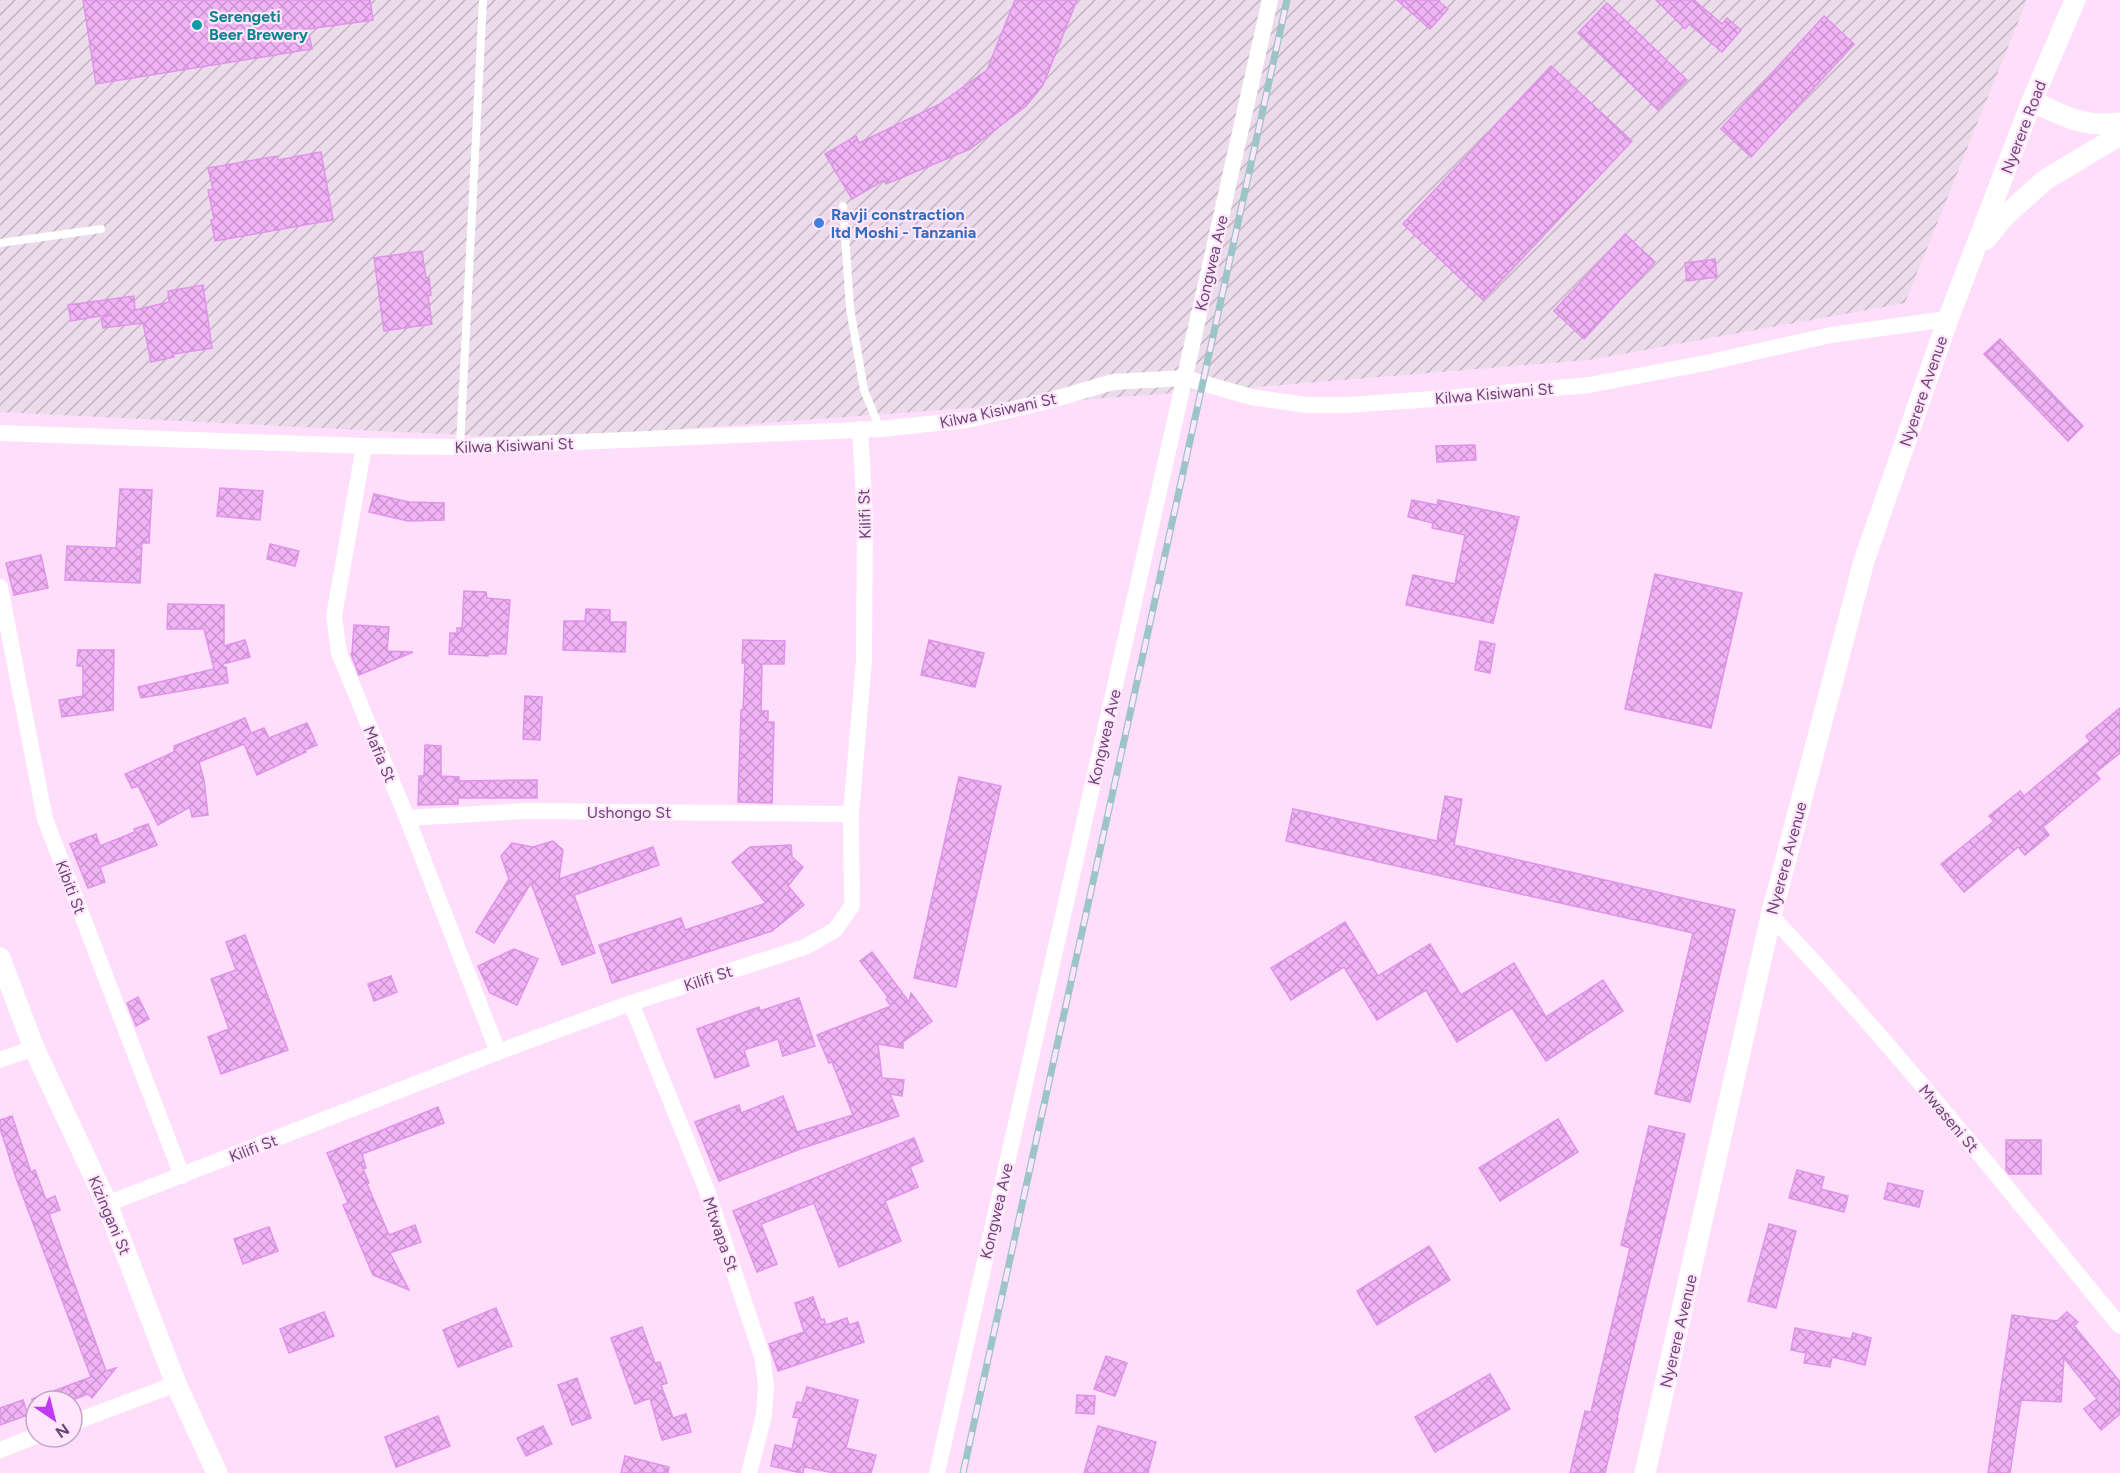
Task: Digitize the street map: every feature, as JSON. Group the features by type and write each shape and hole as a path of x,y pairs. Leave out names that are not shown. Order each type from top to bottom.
{"street":[{"name":"Kongwea Ave","path":"937,1473 1270,0"},
{"name":"Nyerere Road","path":"1973,255 2032,100 2075,0"},
{"path":"2032,100 2064,117 2081,122 2102,125 2120,123"},
{"path":"1973,255 2005,216 2045,180 2120,135"},
{"name":"Nyerere Avenue","path":"1645,1473 1771,916 1864,561 1948,319 1973,255"},
{"name":"Kilwa Kisiwani St","path":"0,433 364,446 460,447 880,429 967,420 1048,402 1113,382 1185,378 1251,397 1305,405 1348,405 1589,385 1706,363 1831,335 1948,319"},
{"name":"Kilifi St","path":"107,1204 498,1052 631,1003 805,947 835,930 852,906 851,814 864,659 865,519 860,429"},
{"name":"Mafia St","path":"364,446 334,616 339,653 408,818 498,1052"},
{"name":"Kibiti St","path":"0,587 45,819 182,1176"},
{"name":"Ushongo St","path":"408,818 526,811 851,814"},
{"name":"Mwaseni St","path":"1771,916 1895,1052 2120,1326"},
{"name":"Kizingani St","path":"0,958 34,1048 107,1204 176,1384 217,1473"},
{"name":"Mtwapa St","path":"631,1003 706,1188 762,1356 766,1385 764,1415 748,1473"},
{"path":"0,1060 34,1048"},
{"path":"84,1418 176,1384"},
{"path":"0,1450 24,1441"}],"lane":[{"path":"460,447 483,0"},
{"path":"843,206 850,308 864,390 880,429"},
{"path":"0,243 100,228"}],"shaded area":[{"path":"0,0 2027,0 1905,303 1589,360 1257,387 543,439 0,412"}],"building":[{"name":"Serengeti Beer Brewery","path":"83,0 370,0 373,20 308,29 312,49 96,84"},
{"path":"1015,0 1077,0 1043,85 1026,106 970,149 886,184 884,180 852,199 825,154 856,136 859,143 938,105 987,70"},
{"path":"1397,0 1437,0 1448,9 1430,29"},
{"path":"1656,0 1694,0 1722,24 1727,18 1741,30 1722,52 1689,24 1685,29"},
{"path":"1607,3 1687,80 1658,110 1578,33"},
{"path":"1824,16 1854,44 1751,157 1721,129"},
{"path":"1551,66 1632,141 1483,300 1403,224"},
{"path":"321,152 333,220 215,241 211,220 214,219 208,190 213,189 208,168 277,156 278,160"},
{"path":"1625,234 1655,262 1584,339 1554,311"},
{"path":"422,251 426,278 429,278 431,295 428,296 432,324 384,331 374,258"},
{"path":"1715,259 1717,277 1687,281 1685,263"},
{"path":"203,285 212,348 173,354 174,357 151,362 143,323 103,328 101,318 112,314 71,321 68,305 134,296 135,310 169,302 168,291"},
{"path":"2000,339 2083,426 2068,441 1984,354"},
{"path":"1475,445 1476,460 1437,462 1436,446"},
{"path":"220,488 263,491 260,520 217,516"},
{"path":"120,489 152,490 149,543 142,543 140,583 65,580 67,546 116,548"},
{"path":"374,494 409,502 444,503 444,520 408,521 369,512"},
{"path":"1412,500 1437,505 1438,500 1519,517 1493,623 1406,605 1413,575 1455,584 1465,535 1432,528 1433,523 1408,517"},
{"path":"270,544 299,551 295,566 267,559"},
{"path":"41,555 48,588 14,595 6,563"},
{"path":"1655,574 1742,593 1711,728 1625,709"},
{"path":"464,591 486,592 487,598 510,600 506,654 488,654 488,656 449,654 450,633 457,633 457,628 462,628"},
{"path":"168,604 224,605 224,646 245,640 250,657 223,664 223,667 226,667 228,683 141,698 138,687 214,669 204,629 167,629"},
{"path":"586,609 610,610 610,622 626,622 625,652 563,650 564,621 585,621"},
{"path":"354,625 389,627 387,651 413,652 359,675 351,654"},
{"path":"743,640 785,641 784,664 762,664 761,711 768,711 768,722 774,722 772,803 738,802 745,663 742,663"},
{"path":"929,640 984,653 975,687 921,675"},
{"path":"1480,641 1495,644 1490,673 1475,670"},
{"path":"78,650 114,650 113,710 62,717 59,700 83,696 83,666 77,666"},
{"path":"525,696 542,697 540,740 523,739"},
{"path":"2120,708 2120,753 2095,773 2100,779 2043,827 2049,835 2025,855 2018,847 1964,892 1941,864 1994,821 1989,816 2020,791 2024,796 2090,741 2086,736"},
{"path":"245,718 251,733 264,728 269,738 307,723 317,745 257,775 244,744 199,762 204,780 208,815 192,817 190,807 158,825 138,786 132,788 125,774 174,752 174,746"},
{"path":"425,745 441,746 441,776 459,777 459,781 537,780 537,798 458,798 458,804 418,805 419,776 424,776"},
{"path":"959,777 1001,786 956,987 914,978"},
{"path":"1445,796 1462,799 1454,845 1735,910 1690,1102 1655,1094 1693,933 1286,841 1293,809 1437,841"},
{"path":"148,824 157,845 100,867 105,882 88,888 70,844 96,834 100,846 135,832 134,829"},
{"path":"553,841 563,850 559,879 653,847 659,865 574,895 595,953 562,965 531,883 494,943 476,932 509,879 501,856 512,843 533,847"},
{"path":"791,845 792,857 803,867 788,886 804,905 772,931 612,983 599,945 681,918 685,930 766,903 732,862 750,847"},
{"path":"1345,922 1378,976 1430,944 1461,995 1514,963 1546,1017 1603,980 1623,1011 1546,1061 1512,1008 1457,1042 1426,990 1377,1020 1344,967 1291,1000 1271,968"},
{"path":"245,935 288,1050 221,1074 208,1037 229,1029 211,979 236,970 226,942"},
{"path":"514,949 538,959 517,1005 490,993 478,966"},
{"path":"872,952 909,1002 911,993 932,1021 903,1042 903,1048 878,1044 882,1078 904,1080 902,1096 890,1094 899,1116 800,1149 719,1181 695,1122 739,1105 741,1113 783,1096 797,1132 853,1115 832,1062 829,1063 817,1035 891,1006 886,999 888,997 860,961"},
{"path":"391,976 397,992 374,1001 368,984"},
{"path":"138,997 149,1019 136,1026 127,1003"},
{"path":"799,998 815,1046 783,1056 778,1039 744,1050 749,1066 715,1078 697,1029 759,1007 760,1011"},
{"path":"438,1107 444,1123 362,1154 366,1168 363,1169 369,1183 367,1184 389,1235 415,1225 421,1242 390,1253 409,1290 373,1275 343,1205 348,1203 327,1153"},
{"path":"12,1116 31,1172 35,1170 46,1200 55,1196 60,1210 49,1214 106,1371 116,1368 92,1398 88,1394 84,1396 84,1389 59,1389 91,1377 16,1178 0,1128 0,1120"},
{"path":"1558,1119 1578,1152 1500,1201 1479,1168"},
{"path":"1649,1126 1685,1134 1605,1473 1570,1473 1585,1411 1591,1412 1630,1248 1621,1245"},
{"path":"914,1138 923,1161 910,1167 918,1187 885,1201 901,1241 839,1267 814,1203 761,1224 777,1264 757,1272 733,1211"},
{"path":"2006,1140 2041,1140 2041,1174 2009,1174 2006,1170"},
{"path":"1797,1170 1824,1177 1821,1189 1848,1196 1844,1212 1789,1198"},
{"path":"1888,1183 1923,1191 1919,1207 1884,1199"},
{"path":"1769,1224 1796,1231 1776,1308 1748,1301"},
{"path":"269,1227 278,1251 243,1264 234,1239"},
{"path":"1429,1246 1450,1280 1377,1325 1357,1291"},
{"path":"813,1297 821,1320 824,1319 826,1325 847,1318 849,1325 858,1322 864,1342 778,1371 769,1344 804,1332 795,1303"},
{"path":"496,1308 512,1346 458,1367 443,1330"},
{"path":"324,1312 334,1336 289,1353 280,1329"},
{"path":"2067,1312 2078,1322 2074,1326 2120,1382 2120,1414 2101,1430 2084,1409 2097,1399 2064,1358 2061,1402 2021,1400 2010,1473 1988,1473 2012,1315 2057,1321"},
{"path":"642,1327 655,1363 660,1362 667,1383 661,1385 673,1418 686,1414 691,1432 662,1440 650,1398 635,1404 611,1338"},
{"path":"1795,1328 1851,1339 1853,1333 1871,1338 1865,1365 1832,1357 1830,1367 1804,1363 1806,1353 1791,1350"},
{"path":"1106,1356 1127,1363 1115,1396 1094,1389"},
{"path":"1490,1374 1510,1409 1435,1452 1415,1417"},
{"path":"577,1378 591,1418 572,1425 558,1385"},
{"path":"807,1387 858,1400 846,1448 876,1455 871,1473 834,1473 804,1467 801,1473 771,1466 775,1445 792,1449 799,1418 793,1417 797,1402 802,1403"},
{"path":"1077,1395 1095,1396 1094,1414 1076,1413"},
{"path":"23,1400 24,1416 0,1425 0,1408"},
{"path":"438,1416 450,1446 396,1467 385,1437"},
{"path":"543,1426 552,1444 526,1456 517,1438"},
{"path":"1098,1426 1156,1442 1148,1473 1084,1473"},
{"path":"625,1456 669,1467 668,1473 621,1473"}],"railway":[{"path":"963,1473 1287,0"}],"place":[{"name":"Serengeti Beer Brewery","path":"197,25"},
{"name":"Ravji constraction ltd Moshi - Tanzania","path":"819,223"}]}
